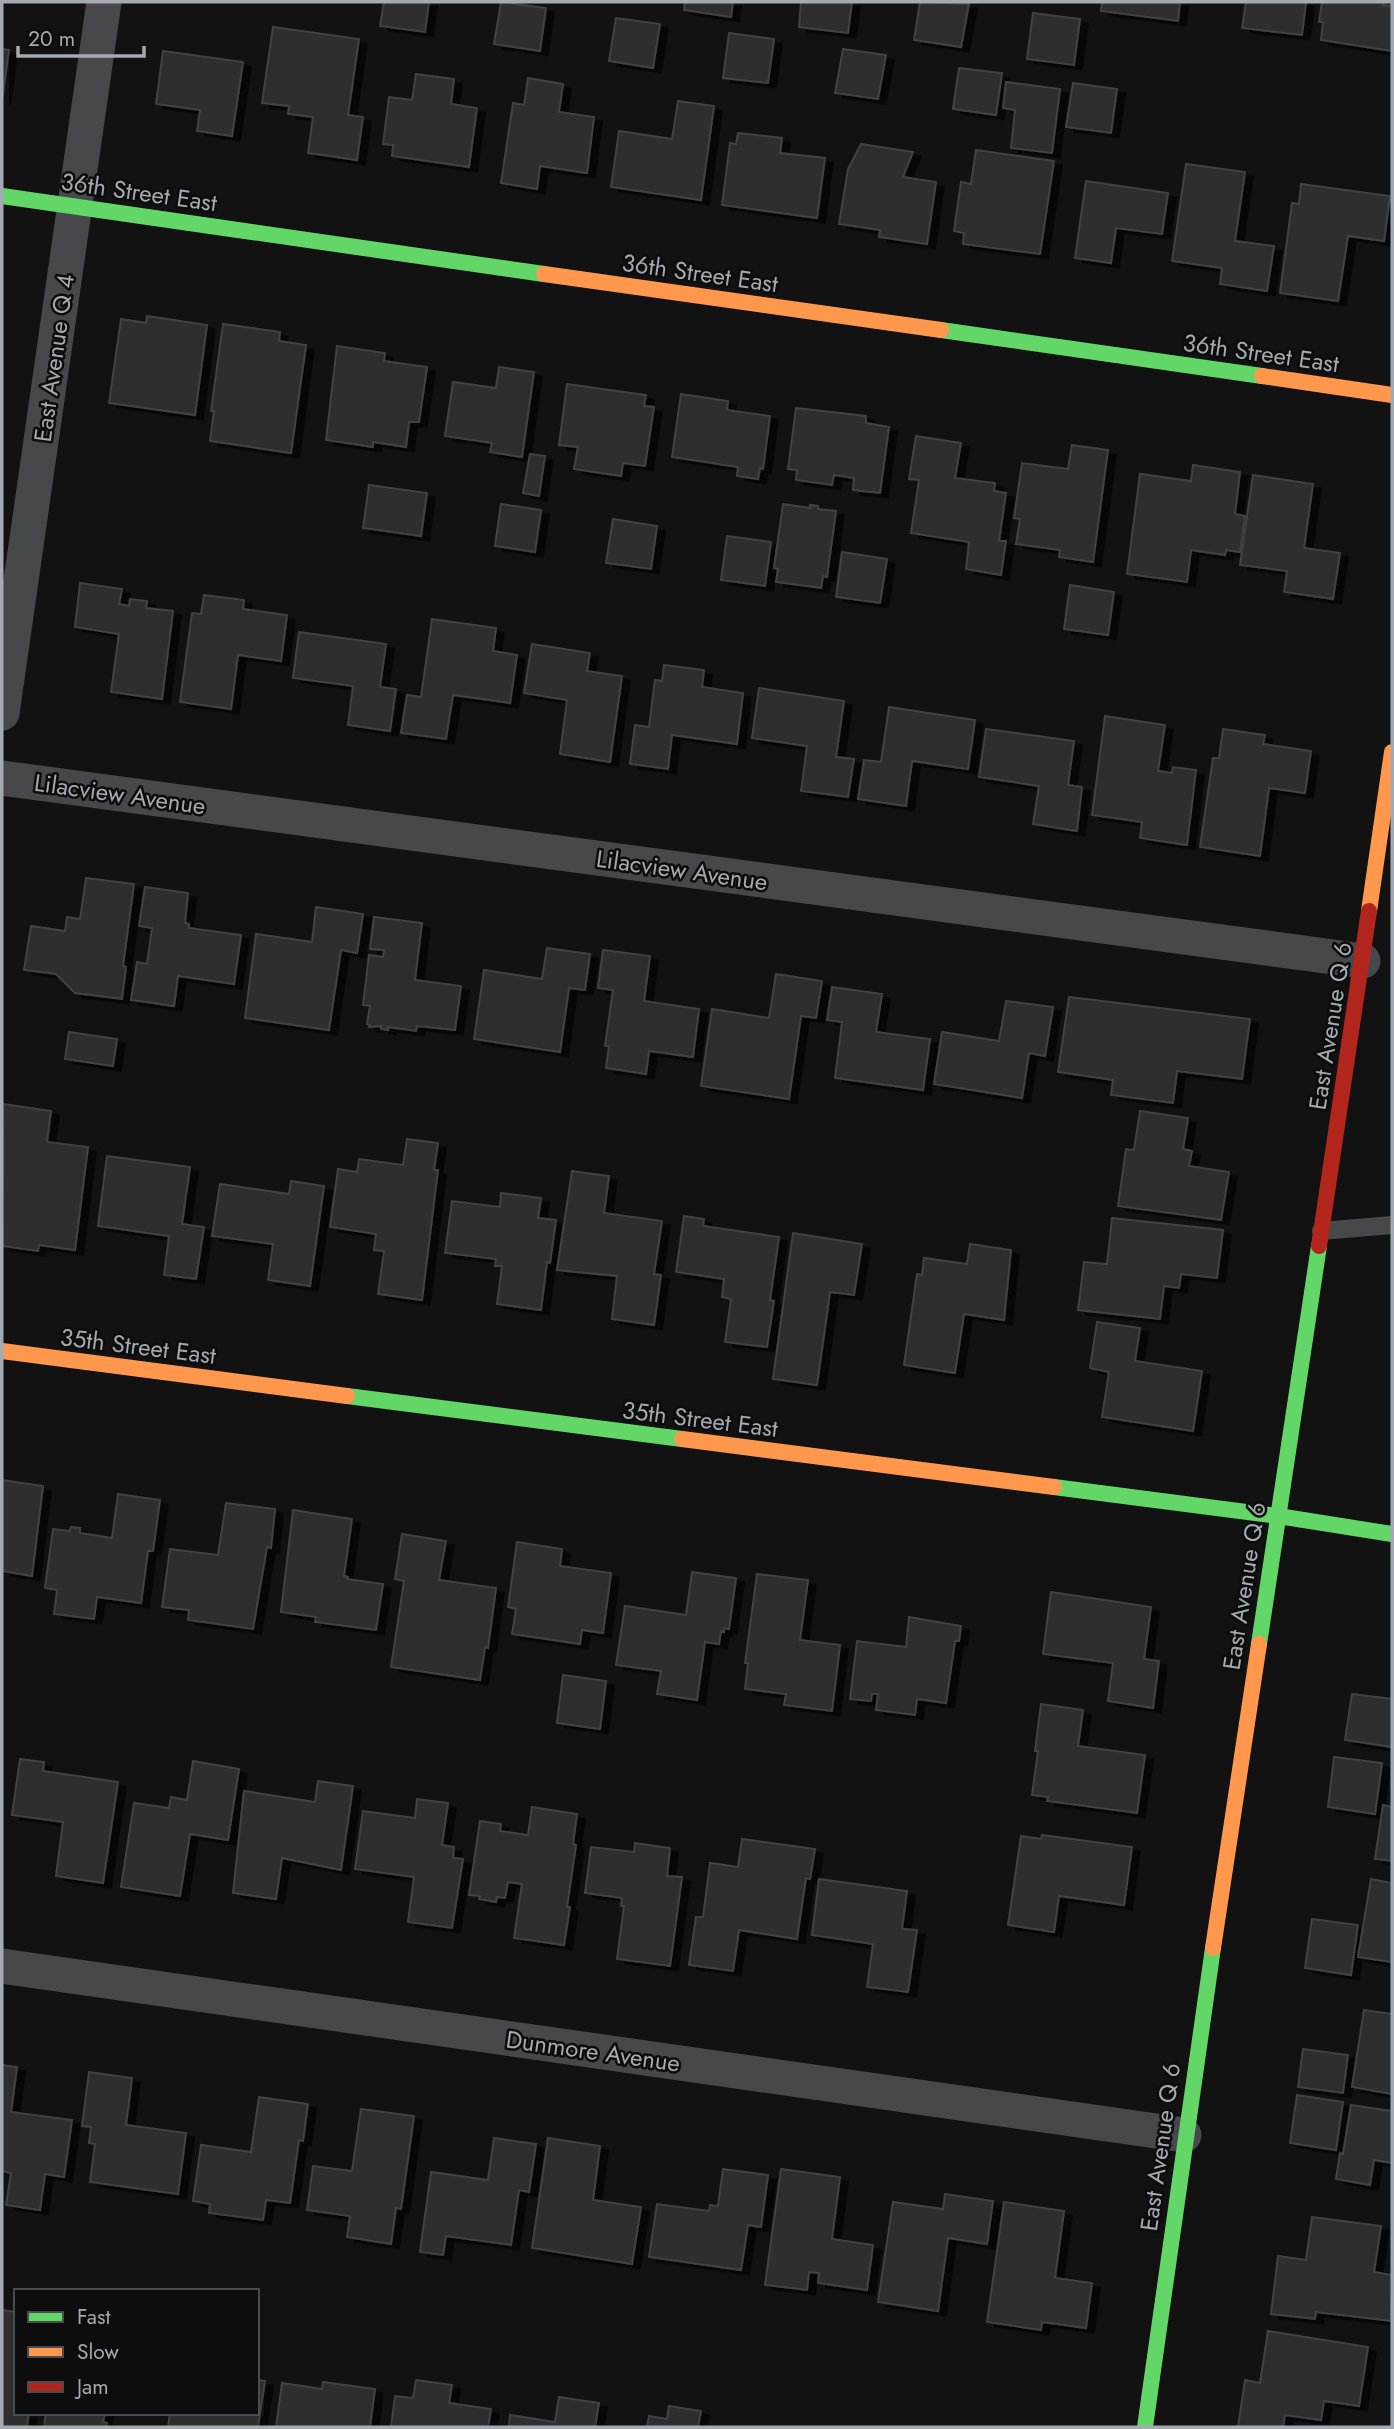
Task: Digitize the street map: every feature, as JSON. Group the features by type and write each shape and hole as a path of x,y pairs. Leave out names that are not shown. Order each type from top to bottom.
{"street":[{"name":"East Avenue Q 4","path":"2,713 104,2"},
{"name":"36th Street East","path":"2,196 1392,395"},
{"name":"East Avenue Q 6","path":"1145,2427 1184,2135 1363,961 1392,752"},
{"name":"Lilacview Avenue","path":"2,778 1363,961"},
{"name":"35th Street East","path":"2,1351 1392,1534"},
{"name":"Dunmore Avenue","path":"2,1966 1184,2135"}],"lane":[{"path":"1321,1231 1392,1225"}],"building":[{"path":"384,2 429,2 425,32 380,26"},
{"path":"501,2 546,8 540,51 494,44"},
{"path":"685,2 733,2 731,17 684,10"},
{"path":"801,2 852,2 848,33 799,27"},
{"path":"920,2 969,4 961,47 914,40"},
{"path":"1102,2 1180,2 1178,21 1101,11"},
{"path":"1246,2 1306,2 1302,35 1242,28"},
{"path":"1322,2 1383,2 1383,5 1392,6 1392,51 1321,40 1323,22 1319,22"},
{"path":"1033,13 1080,19 1074,65 1027,59"},
{"path":"616,18 660,24 653,68 609,61"},
{"path":"273,27 359,39 348,115 363,117 357,160 308,153 313,117 288,114 289,106 262,103"},
{"path":"729,33 774,39 768,83 723,78"},
{"path":"2,49 9,50 2,100"},
{"path":"843,49 886,55 878,99 835,93"},
{"path":"163,51 243,62 232,136 197,131 200,110 156,104"},
{"path":"959,68 1002,73 996,115 953,109"},
{"path":"416,74 454,79 451,104 477,108 469,167 392,156 393,145 383,144 389,97 412,100"},
{"path":"528,78 563,84 559,112 594,117 587,173 540,166 537,189 501,183 513,103 524,105"},
{"path":"1006,82 1060,89 1052,153 1011,148 1015,110 1003,108"},
{"path":"1073,83 1117,89 1111,133 1066,127"},
{"path":"678,101 714,106 701,200 611,187 619,131 672,139"},
{"path":"738,133 782,138 780,153 825,158 817,218 722,205 730,143 736,144"},
{"path":"861,144 913,152 903,177 936,182 927,244 879,237 880,230 839,224 848,169"},
{"path":"976,150 1054,161 1040,254 963,244 964,233 954,231 961,182 971,184"},
{"path":"1186,164 1245,172 1235,241 1274,246 1267,291 1220,284 1222,268 1172,261"},
{"path":"1086,181 1168,193 1162,234 1116,228 1111,263 1075,258"},
{"path":"1301,184 1390,196 1384,241 1348,236 1338,301 1280,293 1292,203 1299,204"},
{"path":"147,316 207,325 195,415 109,403 121,319 146,323"},
{"path":"223,324 280,332 279,341 306,345 291,453 210,441 214,411 211,411"},
{"path":"337,346 385,353 384,361 427,367 419,422 409,422 406,447 373,442 373,447 326,440"},
{"path":"499,367 534,372 522,457 490,452 492,443 445,436 453,382 496,388"},
{"path":"567,384 646,395 644,406 654,407 645,466 623,463 621,476 574,469 578,447 559,445"},
{"path":"681,394 728,401 727,410 770,416 763,469 760,468 758,479 737,476 738,467 672,457"},
{"path":"796,408 866,416 866,423 889,427 880,493 853,490 854,478 834,475 832,485 796,480 797,470 788,469"},
{"path":"916,436 961,443 955,478 995,483 994,491 1006,493 999,541 1006,541 1001,575 966,569 969,542 911,533 919,480 909,479"},
{"path":"1072,445 1108,450 1093,562 1059,557 1060,550 1016,544 1020,519 1014,518 1022,463 1068,469"},
{"path":"530,454 545,456 539,496 523,493"},
{"path":"1193,465 1240,472 1235,514 1245,516 1240,552 1226,550 1225,555 1191,550 1187,582 1127,574 1140,474 1191,481"},
{"path":"1253,475 1313,484 1304,548 1340,553 1333,599 1284,592 1287,571 1240,565"},
{"path":"369,485 427,493 421,536 363,528"},
{"path":"501,504 541,510 535,552 495,546"},
{"path":"783,504 810,508 810,505 818,506 818,509 836,511 827,577 823,576 821,588 776,582 778,569 774,568"},
{"path":"613,519 657,526 651,569 606,563"},
{"path":"727,536 771,542 765,586 721,580"},
{"path":"842,552 887,559 880,603 836,597"},
{"path":"80,583 122,589 119,604 129,606 130,599 147,601 146,608 173,611 162,699 111,692 119,634 75,627"},
{"path":"1070,585 1114,592 1108,635 1064,629"},
{"path":"204,595 244,600 243,609 287,615 281,661 238,655 231,709 180,702 192,613 201,614"},
{"path":"432,619 496,628 493,651 517,655 510,703 453,695 446,739 401,733 407,695 421,697"},
{"path":"299,632 386,644 380,687 396,689 390,731 348,725 353,686 293,678"},
{"path":"532,644 590,653 587,671 622,676 610,762 560,754 567,700 524,693"},
{"path":"664,665 704,670 702,687 743,693 737,744 672,735 668,769 630,764 635,725 649,727 655,680 662,681"},
{"path":"759,688 844,701 836,757 854,759 848,797 801,791 807,746 752,738"},
{"path":"889,707 975,720 968,769 912,761 906,806 858,799 864,760 881,762"},
{"path":"1105,716 1165,725 1158,771 1172,773 1173,767 1196,770 1187,845 1140,838 1142,822 1092,815"},
{"path":"986,729 1074,741 1068,785 1082,787 1077,831 1033,824 1039,786 979,777"},
{"path":"1223,729 1265,735 1263,744 1311,751 1305,793 1269,788 1260,856 1200,847 1213,758 1219,758"},
{"path":"86,878 134,884 123,966 126,967 122,999 75,993 56,974 24,970 31,926 65,931 67,917 80,919"},
{"path":"145,887 188,893 185,923 189,924 189,928 241,935 234,984 178,976 174,1006 131,1000 137,962 147,964 152,928 139,926"},
{"path":"316,907 363,914 357,953 341,950 329,1030 245,1018 256,934 312,942"},
{"path":"374,917 422,923 415,980 461,986 455,1030 417,1026 416,1031 369,1027 367,1024 370,1006 363,1005 369,955 383,957 384,950 370,949"},
{"path":"547,948 590,954 585,990 569,988 560,1052 474,1039 484,970 542,979"},
{"path":"603,950 650,956 644,1001 699,1009 693,1057 649,1051 646,1074 606,1068 609,1046 605,1046 613,990 598,988"},
{"path":"776,974 822,981 816,1018 801,1016 789,1099 701,1086 712,1009 769,1018"},
{"path":"832,987 882,994 876,1032 930,1039 923,1090 835,1078 842,1022 827,1020"},
{"path":"1069,997 1250,1019 1242,1079 1177,1071 1173,1103 1111,1095 1113,1080 1058,1072"},
{"path":"1006,1001 1053,1007 1045,1056 1029,1053 1022,1098 934,1084 942,1032 999,1041"},
{"path":"69,1032 117,1039 113,1066 65,1059"},
{"path":"3,1104 51,1111 47,1142 88,1147 75,1250 39,1245 38,1251 2,1246"},
{"path":"1140,1111 1188,1118 1183,1149 1192,1151 1189,1166 1229,1172 1221,1220 1118,1206 1126,1149 1134,1150"},
{"path":"407,1139 438,1143 434,1170 438,1170 422,1300 378,1294 384,1251 374,1250 376,1234 330,1227 338,1169 357,1172 359,1159 403,1165"},
{"path":"107,1156 190,1167 182,1224 204,1227 196,1279 164,1275 169,1236 98,1226"},
{"path":"572,1171 609,1176 604,1213 662,1221 654,1274 661,1275 654,1325 612,1319 617,1276 557,1270"},
{"path":"291,1181 324,1186 310,1286 268,1280 273,1244 212,1236 220,1184 289,1194"},
{"path":"501,1193 541,1198 538,1218 556,1220 541,1310 497,1304 502,1266 495,1266 496,1259 445,1253 452,1201 500,1207"},
{"path":"684,1216 704,1219 703,1226 779,1237 770,1300 774,1301 767,1347 725,1342 731,1299 722,1297 724,1279 676,1272"},
{"path":"1112,1218 1223,1230 1217,1278 1181,1274 1179,1288 1164,1286 1160,1319 1078,1310 1084,1262 1107,1264"},
{"path":"793,1233 862,1244 854,1295 830,1292 817,1385 773,1379"},
{"path":"970,1244 1011,1250 1004,1320 964,1314 955,1373 904,1365 917,1274 922,1275 924,1258 967,1264"},
{"path":"1097,1322 1140,1328 1135,1361 1202,1371 1193,1431 1102,1417 1109,1372 1090,1368"},
{"path":"2,1480 43,1486 32,1576 2,1571"},
{"path":"118,1494 160,1500 153,1551 148,1551 141,1603 97,1597 94,1619 54,1614 57,1590 45,1588 53,1529 70,1531 71,1527 80,1528 80,1533 112,1538"},
{"path":"226,1503 275,1509 271,1548 267,1547 253,1629 188,1620 189,1610 162,1607 170,1549 218,1555"},
{"path":"293,1510 352,1519 344,1576 348,1577 347,1579 383,1584 376,1630 315,1622 316,1617 281,1612"},
{"path":"402,1534 446,1541 439,1580 496,1588 488,1648 485,1647 480,1680 391,1667 404,1581 395,1579"},
{"path":"517,1542 562,1549 560,1566 611,1573 603,1633 582,1630 580,1644 512,1634 516,1609 508,1607"},
{"path":"692,1572 736,1578 729,1629 724,1628 724,1632 721,1631 719,1644 705,1642 697,1700 657,1694 661,1671 616,1665 625,1606 686,1615"},
{"path":"757,1574 808,1580 800,1640 840,1645 832,1711 784,1705 786,1694 745,1689 748,1663 745,1663"},
{"path":"1051,1592 1151,1607 1144,1659 1159,1661 1153,1708 1108,1701 1113,1663 1043,1654"},
{"path":"909,1617 961,1626 959,1641 955,1641 946,1703 917,1699 915,1715 876,1710 878,1694 872,1694 871,1701 850,1699 857,1641 906,1647"},
{"path":"563,1675 606,1681 600,1729 557,1723"},
{"path":"1352,1694 1392,1699 1392,1747 1345,1740"},
{"path":"1041,1704 1083,1710 1078,1746 1145,1755 1137,1813 1047,1801 1048,1797 1032,1795"},
{"path":"1334,1757 1382,1763 1375,1814 1328,1807"},
{"path":"20,1759 44,1762 43,1771 118,1782 103,1883 56,1876 63,1822 12,1815"},
{"path":"193,1761 239,1769 228,1840 190,1834 180,1896 121,1887 134,1803 169,1808 171,1797 187,1800"},
{"path":"318,1781 353,1786 341,1870 282,1858 276,1899 233,1893 244,1791 315,1802"},
{"path":"417,1799 448,1803 442,1845 454,1847 453,1858 463,1859 452,1928 408,1922 414,1877 355,1869 363,1811 415,1818"},
{"path":"1383,1805 1392,1807 1392,1861 1375,1859"},
{"path":"532,1807 577,1814 573,1844 576,1845 567,1907 570,1907 564,1945 514,1938 522,1884 508,1882 505,1898 497,1897 496,1902 469,1895 480,1821 501,1824 500,1831 528,1835"},
{"path":"1042,1835 1132,1847 1124,1905 1059,1896 1054,1932 1008,1925 1021,1836 1041,1839"},
{"path":"742,1839 815,1849 810,1879 806,1878 797,1939 739,1930 733,1971 689,1965 696,1917 703,1917 710,1863 738,1867"},
{"path":"635,1843 670,1848 667,1876 682,1877 670,1966 617,1959 624,1906 621,1906 622,1898 585,1893 591,1847 634,1852"},
{"path":"819,1879 907,1891 902,1929 917,1930 908,1992 867,1987 873,1944 812,1935"},
{"path":"1371,1879 1392,1883 1392,1962 1358,1957"},
{"path":"1312,1919 1358,1925 1351,1975 1305,1968"},
{"path":"1364,2010 1392,2014 1392,2094 1352,2087"},
{"path":"1303,2049 1348,2055 1343,2093 1298,2087"},
{"path":"2,2065 17,2067 11,2112 72,2120 64,2177 45,2174 40,2210 6,2205 11,2173 2,2171"},
{"path":"89,2072 132,2078 126,2125 186,2133 178,2194 90,2182 95,2144 89,2143 91,2127 82,2126"},
{"path":"1297,2095 1343,2102 1336,2150 1290,2143"},
{"path":"259,2097 308,2104 303,2141 299,2140 290,2203 266,2200 263,2220 209,2213 210,2204 193,2201 201,2145 251,2152"},
{"path":"1351,2105 1392,2111 1392,2163 1374,2160 1370,2185 1336,2179"},
{"path":"361,2109 414,2116 401,2209 396,2208 391,2244 347,2237 350,2216 307,2210 313,2166 352,2171"},
{"path":"494,2138 536,2144 529,2192 519,2190 511,2245 446,2236 443,2255 420,2252 431,2172 488,2180"},
{"path":"548,2138 600,2146 593,2200 641,2207 632,2264 532,2248"},
{"path":"723,2169 768,2175 761,2227 748,2225 741,2270 649,2257 657,2204 709,2211 710,2205 718,2206"},
{"path":"781,2169 840,2177 832,2239 873,2245 867,2290 818,2283 819,2273 809,2272 807,2290 765,2285"},
{"path":"945,2194 993,2201 987,2244 948,2238 938,2311 878,2302 893,2202 943,2209"},
{"path":"1004,2202 1064,2211 1055,2278 1092,2283 1086,2328 1042,2322 1041,2330 987,2322"},
{"path":"1312,2217 1381,2226 1374,2272 1392,2275 1391,2321 1316,2312 1315,2319 1271,2314 1278,2256 1306,2260"},
{"path":"2,2310 14,2312 14,2415 29,2415 27,2427 2,2427"},
{"path":"1268,2331 1368,2347 1359,2406 1324,2401 1321,2420 1285,2415 1283,2427 1238,2427 1245,2380 1260,2383"},
{"path":"259,2380 265,2381 258,2427 168,2427 170,2415 259,2415"},
{"path":"416,2380 452,2385 449,2403 491,2409 488,2427 391,2427 395,2396 413,2398"},
{"path":"323,2382 375,2389 370,2427 276,2427 282,2383 322,2389"},
{"path":"559,2397 599,2403 595,2427 509,2427 510,2415 555,2422"},
{"path":"669,2406 701,2411 698,2427 647,2427 649,2416 667,2419"},
{"path":"46,2415 105,2415 103,2422 107,2423 106,2427 44,2427"}],"traffic: fast":[{"path":"2,196 544,274"},
{"path":"941,330 1262,376"},
{"path":"1259,1644 1319,1246"},
{"path":"347,1396 682,1439"},
{"path":"1054,1487 1278,1516 1392,1534"},
{"path":"1145,2427 1213,1948"}],"traffic: slow":[{"path":"544,274 941,330"},
{"path":"1262,376 1392,395"},
{"path":"1369,911 1392,752"},
{"path":"2,1351 347,1396"},
{"path":"682,1439 1054,1487"},
{"path":"1213,1948 1259,1644"}],"traffic: jam":[{"path":"1319,1246 1369,911"}]}
